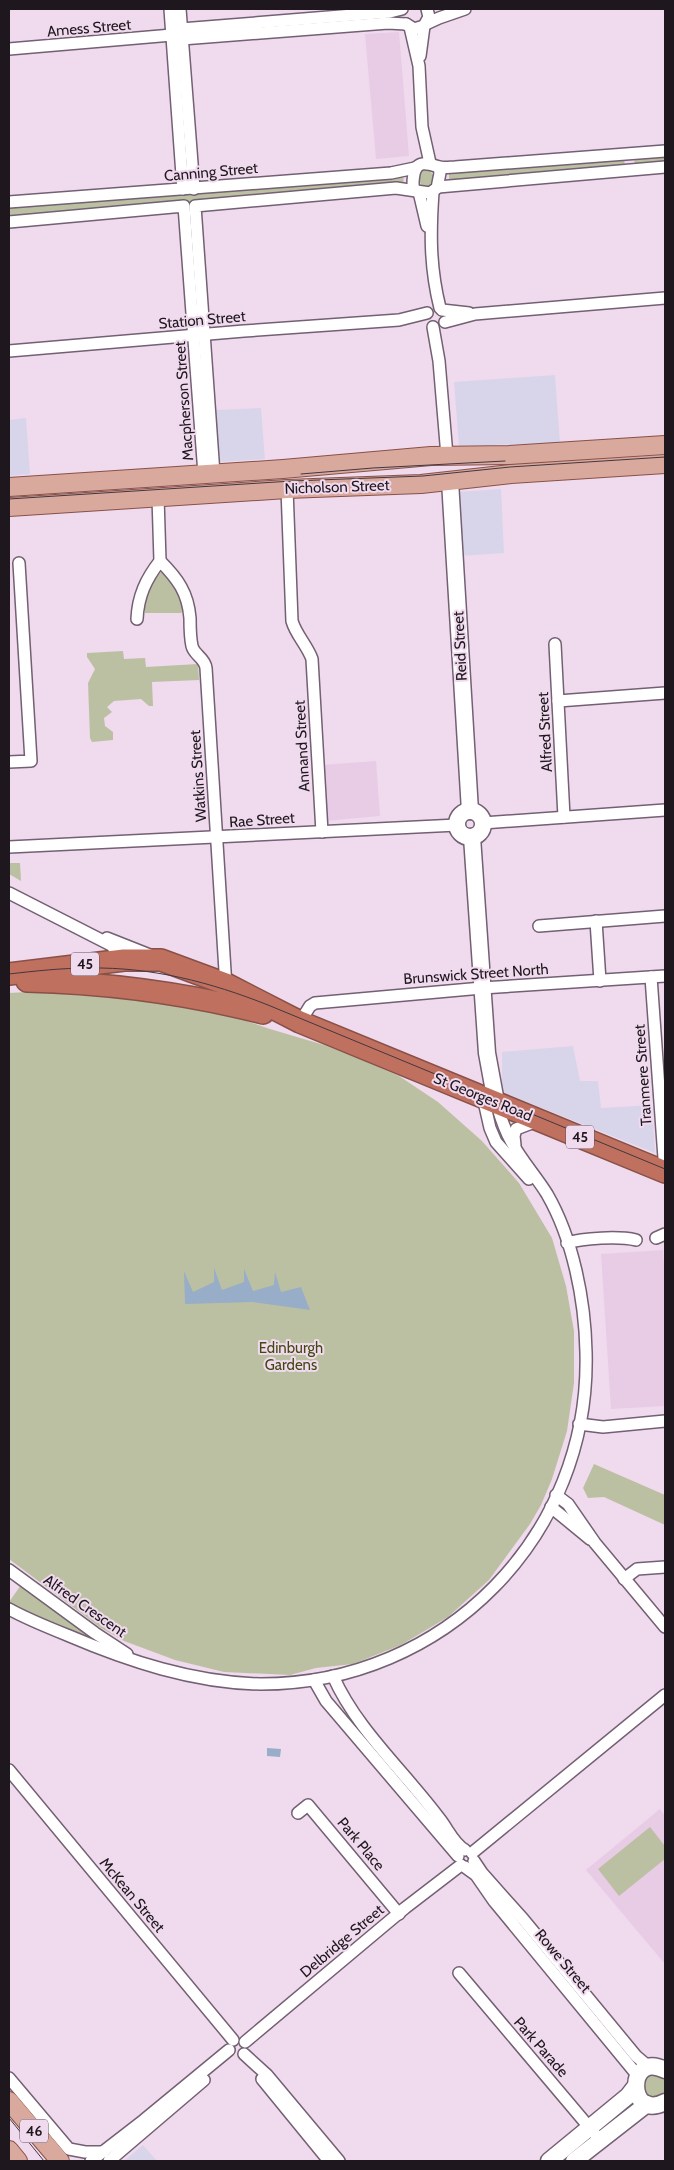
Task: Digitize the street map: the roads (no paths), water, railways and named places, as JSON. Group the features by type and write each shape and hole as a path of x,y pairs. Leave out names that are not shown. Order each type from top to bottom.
{"highway":[{"name":"45","path":"9,974 124,960 161,960"},
{"name":"St Georges Road","path":"161,960 226,994 490,1099 665,1172"},
{"name":"St Georges Road","path":"9,980 102,984 160,991 226,994"}],"main road":[{"name":"Nicholson Street","path":"9,486 209,474 447,456 510,455 665,445"},
{"path":"618,448 620,467"},
{"path":"447,456 450,481"},
{"name":"Nicholson Street","path":"9,507 287,489 374,487 511,474 665,464"},
{"name":"46","path":"9,2101 60,2161"},
{"name":"46","path":"9,2151 18,2161"}],"street":[{"path":"170,9 178,34"},
{"path":"180,9 178,34 189,189"},
{"path":"403,9 403,16 408,26 419,66"},
{"name":"Amess Street","path":"353,21 403,9"},
{"path":"427,9 429,18 425,25 419,66 422,127 412,183 417,191 430,240"},
{"path":"425,25 445,15 465,9"},
{"name":"Amess Street","path":"9,49 353,21 388,23 418,29 425,25"},
{"path":"422,127 434,165 440,173 435,189 430,240 447,456"},
{"path":"416,167 665,151"},
{"name":"Canning Street","path":"9,202 391,173 416,167"},
{"path":"417,191 665,167"},
{"name":"Canning Street","path":"9,222 396,188 417,191"},
{"name":"Macpherson Street","path":"189,206 209,474"},
{"name":"Station Street","path":"9,351 665,298"},
{"name":"Reid Street","path":"450,481 470,811"},
{"name":"Annand Street","path":"287,489 292,621 312,660 322,832"},
{"path":"137,619 142,588 148,576 160,561 158,497"},
{"name":"Watkins Street","path":"160,561 176,578 186,594 189,603 192,647 206,665 226,994"},
{"path":"9,762 31,761 27,674 14,593 19,562"},
{"name":"Alfred Street","path":"555,644 564,818"},
{"path":"558,701 665,693"},
{"path":"483,824 665,810"},
{"path":"470,811 478,813 483,824 480,832 472,837 463,834 457,825 460,816 470,811"},
{"name":"Rae Street","path":"9,847 457,825"},
{"path":"472,837 487,1053 482,1086 490,1099"},
{"path":"9,893 111,945 124,960"},
{"path":"539,926 665,916"},
{"path":"596,921 600,981"},
{"path":"84,930 161,960"},
{"name":"Brunswick Street North","path":"300,1022 310,1006 315,1003 482,988 665,976"},
{"name":"Tranmere Street","path":"652,977 663,1094 665,1172"},
{"name":"Alfred Crescent","path":"9,1609 99,1649 189,1676 228,1682 274,1684 314,1680 366,1668 427,1641 473,1608 495,1588 516,1564 536,1536 551,1507 570,1459 580,1419 586,1375 585,1336 580,1293 563,1225 547,1194 506,1133 490,1099"},
{"name":"Alfred Crescent","path":"490,1099 490,1128 496,1142 527,1176 543,1201 558,1232 566,1240"},
{"path":"519,1154 514,1139 516,1129 538,1120"},
{"path":"566,1240 583,1238 593,1240 626,1238 636,1240"},
{"path":"580,1419 620,1424"},
{"path":"580,1419 603,1427 665,1421"},
{"path":"556,1495 568,1504 595,1543 665,1627"},
{"path":"551,1507 595,1543"},
{"path":"624,1578 637,1569 665,1567"},
{"name":"Alfred Crescent","path":"9,1570 95,1634 125,1653 146,1663"},
{"name":"Rowe Street","path":"333,1676 354,1714 439,1818 494,1901 651,2072"},
{"name":"Rowe Street","path":"314,1680 326,1701 466,1859"},
{"name":"Delbridge Street","path":"238,2052 238,2038 245,2042 665,1695"},
{"name":"McKean Street","path":"9,1770 329,2161"},
{"name":"Park Place","path":"298,1813 308,1805 398,1914"},
{"name":"Park Parade","path":"459,1973 595,2133"},
{"path":"91,2161 106,2156 196,2088 215,2069 238,2052"},
{"name":"McKean Street","path":"238,2052 270,2079 339,2161"},
{"path":"651,2072 639,2097 659,2105"},
{"path":"574,2161 595,2133 651,2072"},
{"path":"9,2078 69,2150 106,2156"},
{"path":"549,2161 595,2133 659,2105"}],"water":[{"path":"214,1268 222,1290 244,1282 244,1269 253,1291 274,1285 275,1272 281,1292 301,1287 310,1310 253,1302 185,1304 184,1271 193,1292 214,1282"},
{"path":"267,1748 281,1749 280,1757 267,1756"}],"tram line":[{"path":"9,499 292,481 423,476 510,467 665,457"},
{"path":"301,474 505,461"},
{"path":"9,974 69,969 112,968 158,973 224,989 268,1005 665,1169"},
{"path":"9,2118 44,2161"}],"park label":[{"name":"Edinburgh Gardens","path":"291,1356"}]}
